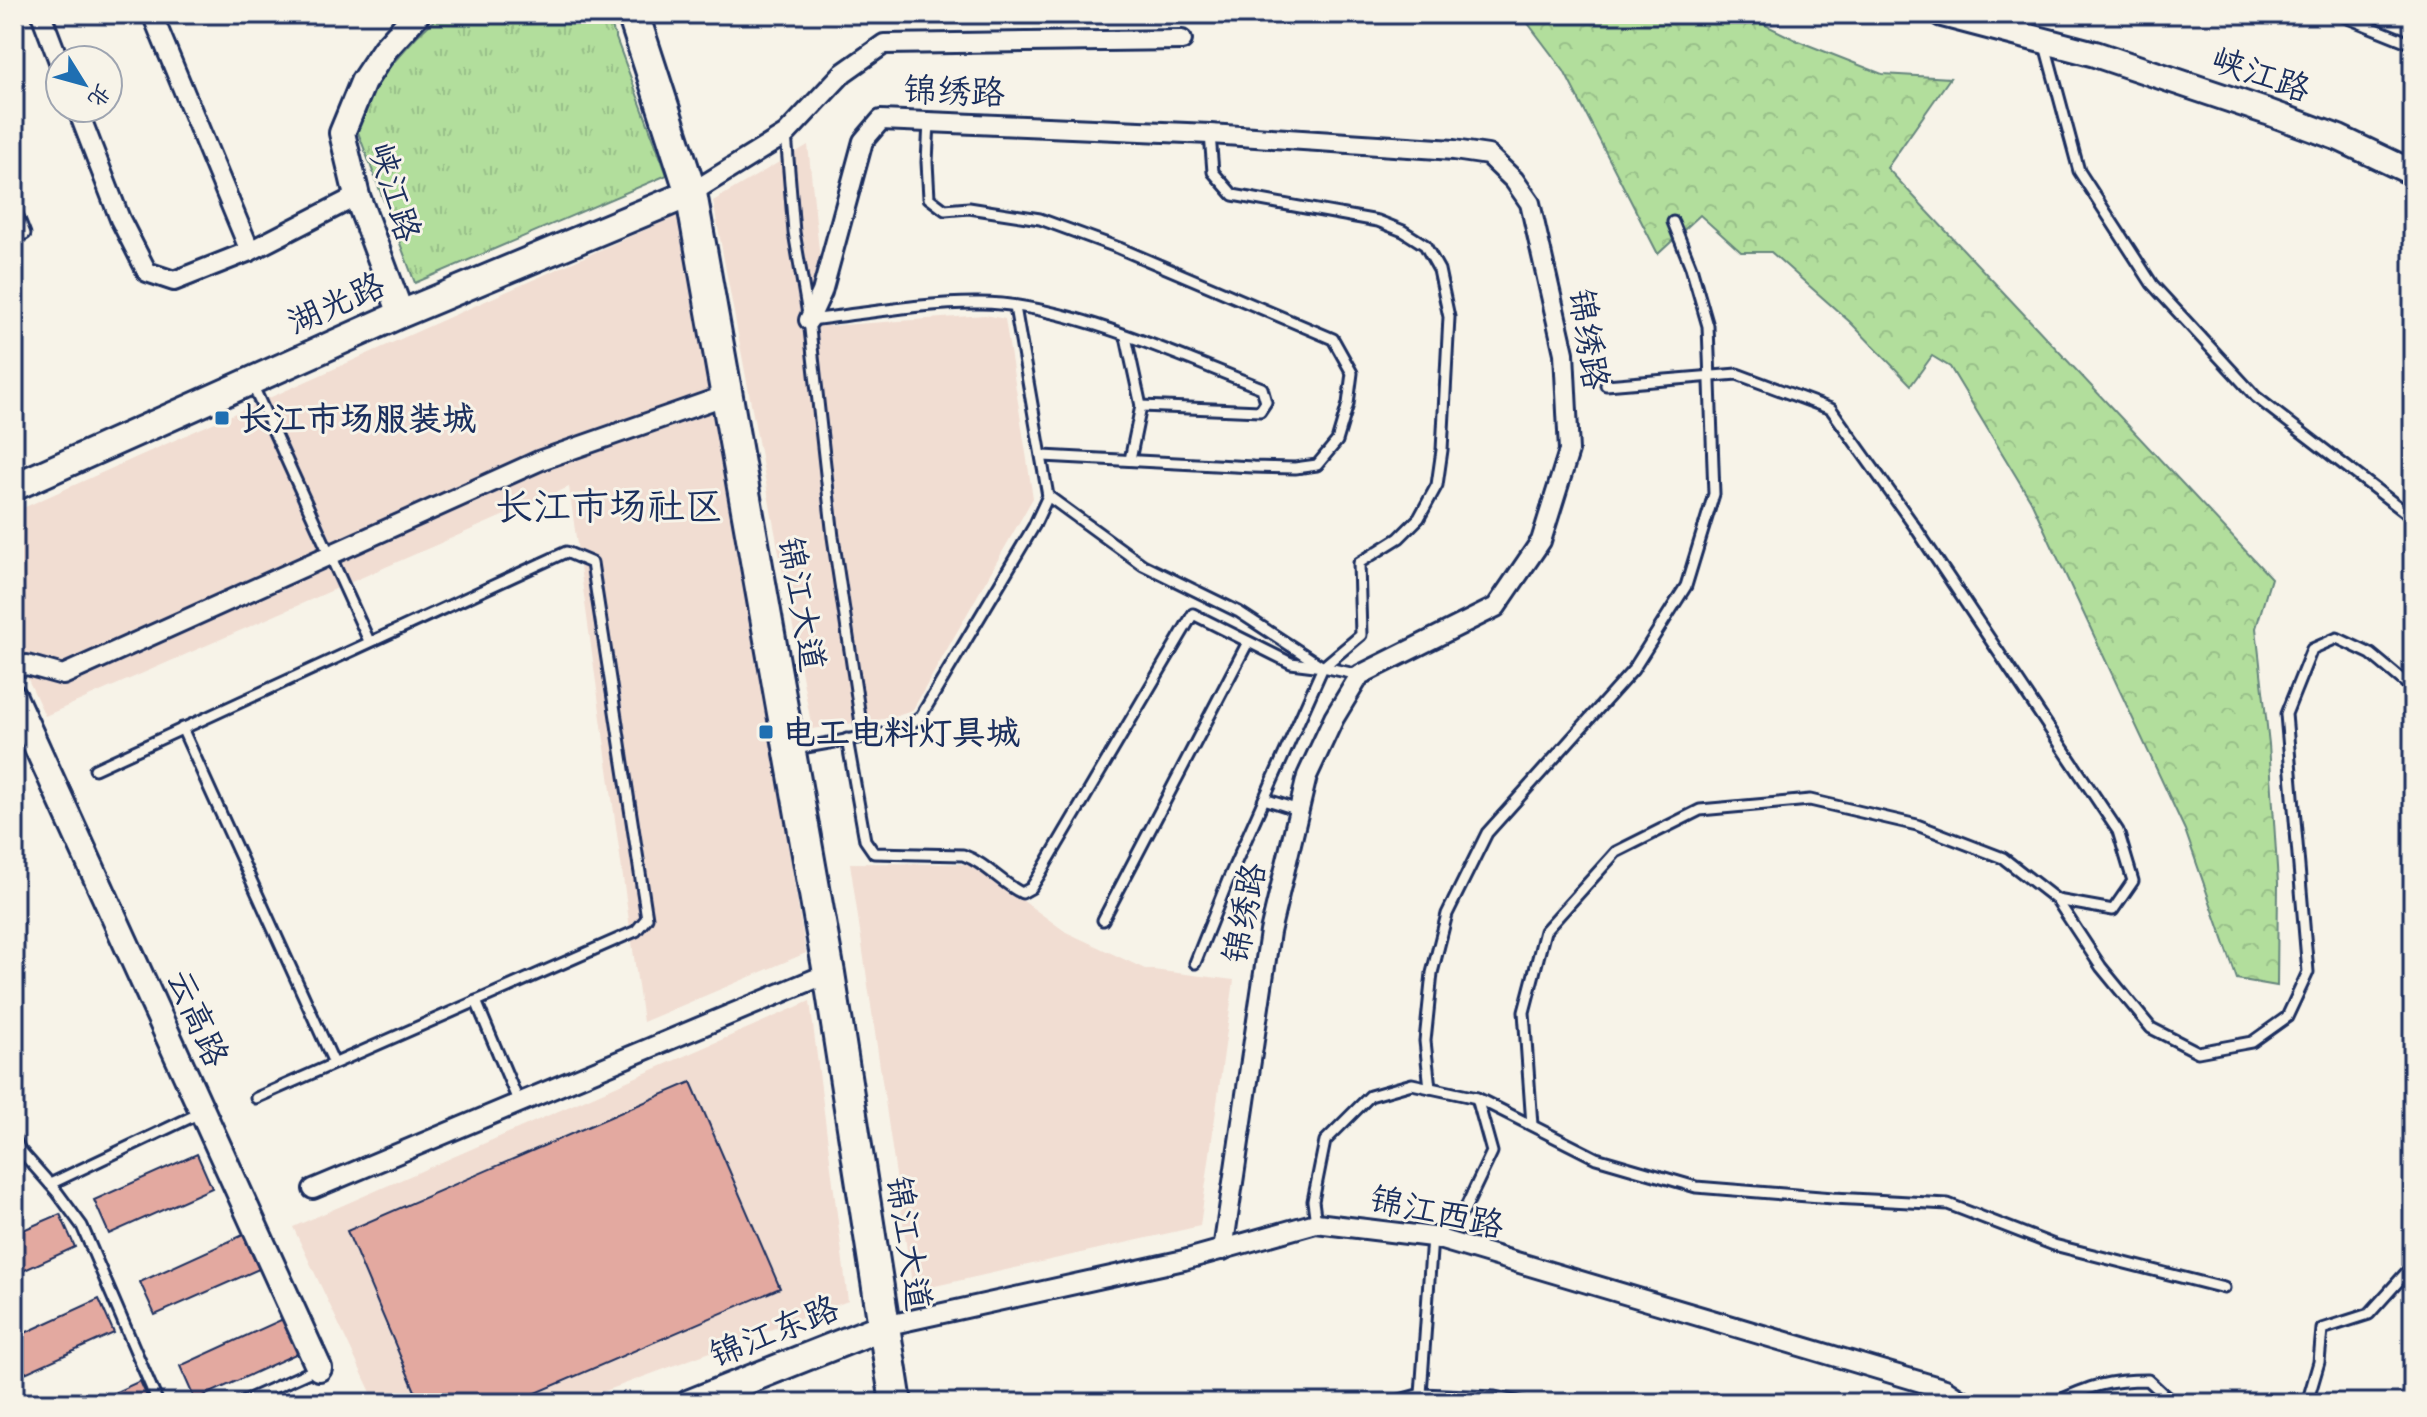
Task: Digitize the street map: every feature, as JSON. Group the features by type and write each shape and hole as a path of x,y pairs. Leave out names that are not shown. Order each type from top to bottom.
{"main road":[{"name":"锦江大道","path":"633,14 691,193 829,973 896,1403"},
{"name":"湖光路","path":"14,487 401,314 691,193"},
{"name":"锦江东路","path":"690,1403 884,1326"}],"street":[{"path":"41,14 52,44"},
{"path":"152,14 250,251"},
{"name":"峡江路","path":"401,314 357,196 342,133 363,82 385,49 417,14"},
{"name":"峡江路","path":"1942,14 2095,54 2268,112 2339,138 2413,173"},
{"path":"691,193 786,134 843,73 884,44 1182,40"},
{"name":"锦绣路","path":"809,320 822,292 863,141 881,120 1210,134 1454,150 1488,155 1514,180 1530,203 1564,353 1569,451 1541,541 1496,607 1360,675 1334,718 1307,776 1270,932 1223,1250"},
{"path":"83,124 120,219 147,272 174,281 250,251 357,196"},
{"path":"14,668 27,665 63,675 541,460 727,395"},
{"name":"云高路","path":"14,697 319,1368"},
{"path":"313,1189 829,973"},
{"name":"锦江西路","path":"884,1326 1184,1260 1316,1223 1432,1237 1945,1389 1966,1403"}],"lane":[{"path":"2338,14 2413,44"},
{"path":"2044,42 2079,171 2152,284 2256,397 2413,518"},
{"path":"929,122 929,198 945,210 969,208 1040,219 1119,248 1333,339 1352,373 1348,404 1337,441 1317,465 1281,468 1043,456"},
{"path":"786,134 794,232 809,320 833,537 863,737"},
{"path":"1195,963 1228,880 1323,667 1361,635 1359,563 1399,538 1419,518 1437,485 1442,450 1449,317 1439,270 1425,245 1403,231 1378,221 1233,195 1213,172 1210,134"},
{"path":"14,206 25,234"},
{"path":"1430,1088 1425,1041 1432,973 1447,914 1487,833 1633,670 1686,586 1714,494 1708,326 1691,267 1673,222"},
{"path":"809,320 981,303 1051,312 1262,388 1266,402 1260,411 1141,406"},
{"path":"789,750 901,731 921,716 1034,526 1048,496 1015,307"},
{"path":"1126,337 1141,406 1130,460"},
{"path":"1606,385 1737,374 1831,409 1915,527 2118,831 2133,881 2113,910 2057,900"},
{"path":"251,381 369,641"},
{"path":"1048,496 1143,565 1239,612 1323,667"},
{"path":"95,769 566,552 592,563 647,918 636,931 256,1098"},
{"path":"847,739 865,840 874,853 963,855 974,859 1022,893 1031,888 1040,874 1193,614 1291,663 1360,675"},
{"path":"1532,1125 1524,1012 1545,931 1616,852 1700,810 1810,800 1917,825 2003,858 2057,900 2101,967 2151,1028 2198,1052 2252,1042 2287,1017 2308,972 2286,714 2312,649 2337,638 2371,654 2413,689"},
{"path":"1103,920 1248,642"},
{"path":"182,728 334,1063"},
{"path":"1264,799 1299,810"},
{"path":"476,1001 519,1103"},
{"path":"1316,1223 1313,1201 1325,1141 1370,1096 1412,1084 1477,1098 1596,1158 1696,1187 1948,1204 2054,1245 2224,1288"},
{"path":"1421,1394 1432,1237 1464,1211 1492,1152 1477,1098"},
{"path":"50,1184 203,1111"},
{"path":"14,1138 20,1150 82,1226 158,1403"},
{"path":"2307,1403 2319,1362 2322,1329 2369,1314 2413,1265"},
{"path":"240,1403 319,1368"},
{"path":"2054,1403 2083,1389 2114,1380 2148,1380 2173,1403"},
{"path":"1389,1403 1421,1394 1495,1397 1525,1403"}],"shaded area":[{"path":"808,145 827,326 985,315 1005,319 1033,498 912,711 891,718 812,729 713,201"},
{"path":"678,215 720,431 806,953 643,1022 569,487 45,716 14,649 14,512"},
{"path":"850,863 972,864 1066,932 1145,969 1234,980 1200,1226 913,1291"},
{"path":"810,1001 848,1301 573,1403 376,1403 293,1227"}],"green space":[{"path":"441,14 607,14 667,175 415,283 356,127 375,83"},
{"path":"1521,14 1743,14 1798,41 1882,74 1950,78 1887,168 2271,578 2256,628 2269,744 2278,883 2277,986 2237,979 2185,830 2031,501 1950,367 1932,356 1911,385 1850,322 1771,252 1741,252 1700,215 1658,254 1564,71"}],"building":[{"path":"691,1082 780,1288 513,1403 420,1403 347,1231"},
{"path":"197,1154 212,1188 109,1234 94,1200"},
{"path":"60,1214 75,1247 14,1275 14,1234"},
{"path":"243,1235 259,1269 155,1315 140,1282"},
{"path":"99,1299 114,1333 14,1378 14,1338"},
{"path":"283,1319 298,1353 195,1400 180,1366"},
{"path":"140,1381 150,1403 92,1403"}],"place":[{"name":"长江市场服装城","path":"222,418"},
{"name":"电工电料灯具城","path":"766,732"}],"district":[{"name":"长江市场社区","path":"609,506"}]}
